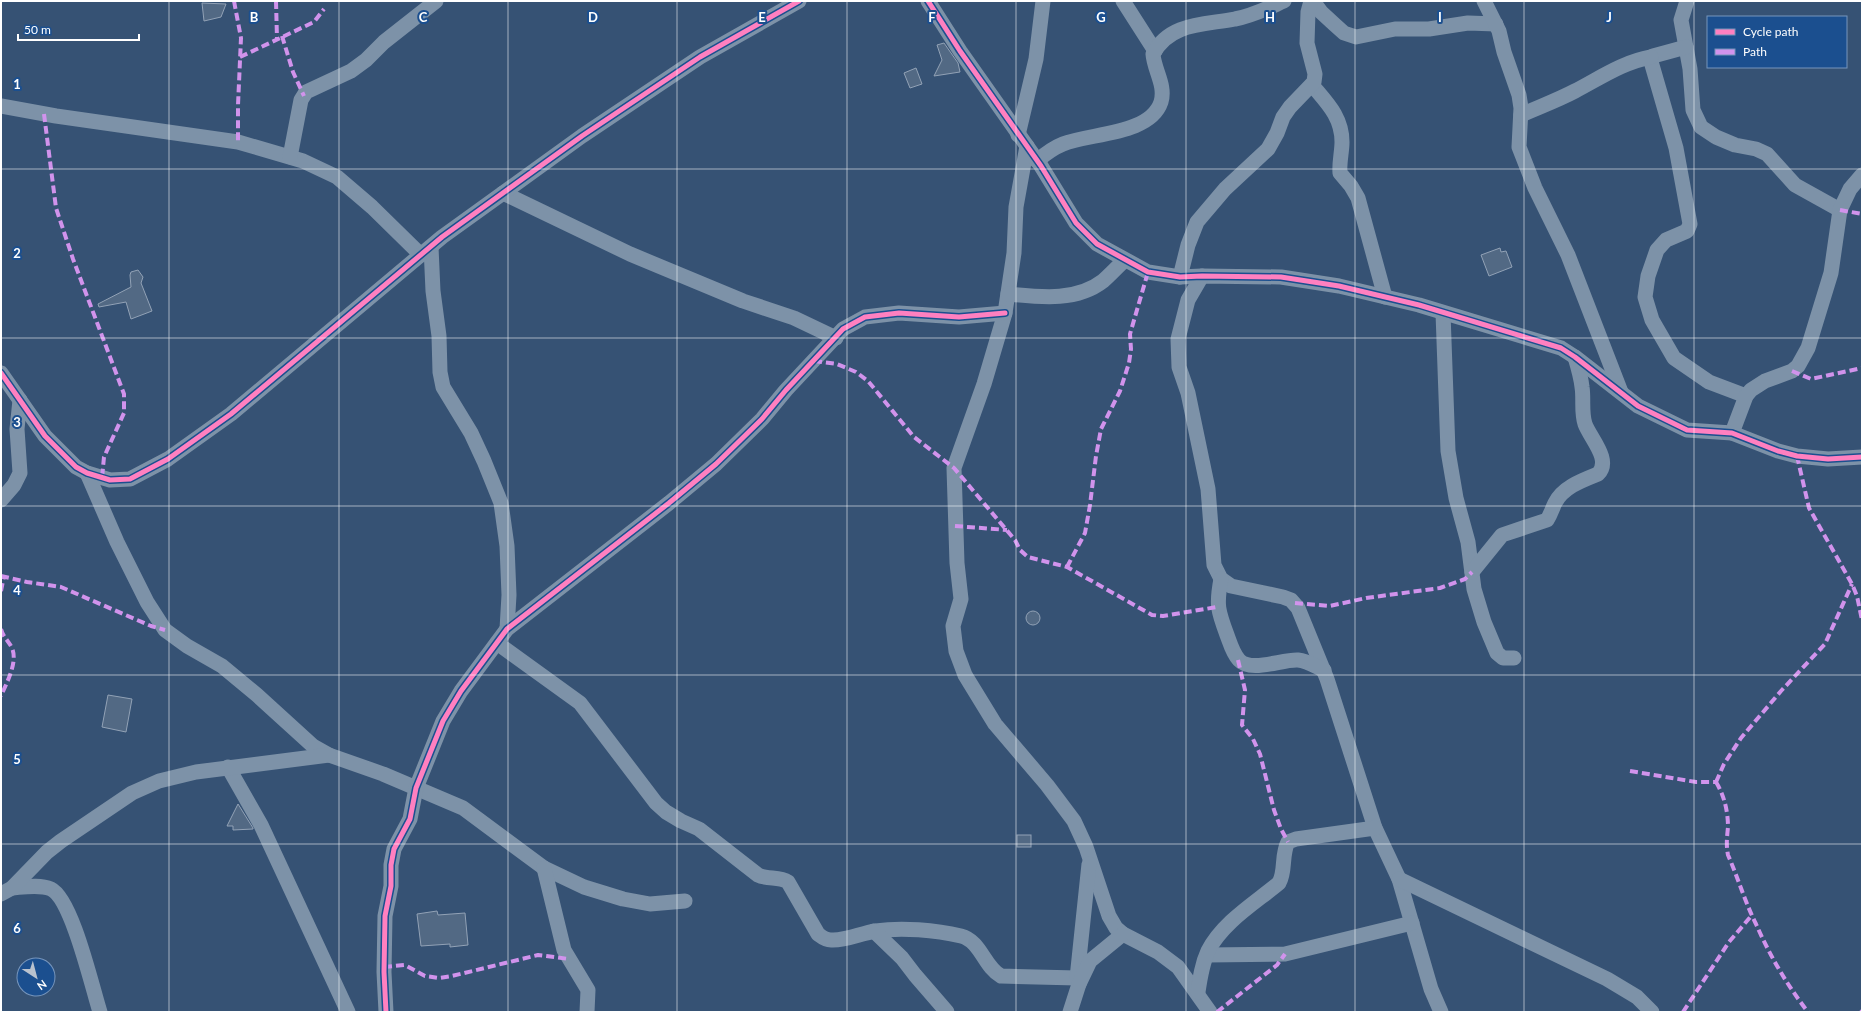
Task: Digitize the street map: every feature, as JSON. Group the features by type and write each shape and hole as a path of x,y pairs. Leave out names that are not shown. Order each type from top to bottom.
{"street":[{"path":"290,157 301,100 306,92 351,71 366,60 384,42 436,1"},
{"path":"1,373 45,436 76,467 87,473 110,480 130,479 168,459 231,414 261,387 426,251 582,136 700,57 799,1"},
{"path":"928,1 1037,161 1076,223 1096,244 1148,272 1180,277 1281,277 1309,280 1386,297 1561,348 1575,357 1638,406 1687,430 1732,433 1797,456 1828,459 1862,457"},
{"path":"1043,1 1036,59 1022,141 1016,207 1014,253 1005,313 984,384 954,468 957,555 961,599 953,626 956,651 964,675 995,724 1047,785 1074,821 1090,859 1109,916 1116,928 1123,934 1158,952 1178,967 1198,992 1210,1012"},
{"path":"1123,1 1155,51"},
{"path":"1037,161 1051,150 1063,144 1107,134 1141,123 1150,118 1161,102 1162,87 1154,60 1155,51 1165,40 1181,29 1197,24 1250,16 1284,1"},
{"path":"1312,1 1320,12 1344,33 1356,37 1395,29 1429,29 1468,23 1496,24"},
{"path":"1180,277 1188,245 1197,222 1226,189 1268,149 1277,133 1283,117 1290,107 1314,82 1315,74 1307,43 1306,30 1312,1"},
{"path":"1484,1 1496,24 1519,95 1519,147 1535,188 1568,255 1621,394"},
{"path":"1687,1 1681,20 1692,91 1693,110 1701,127 1723,140 1762,151 1795,185 1840,210"},
{"path":"1520,115 1575,91 1591,81 1636,60 1686,47"},
{"path":"1651,57 1650,63 1676,148 1690,224 1687,231 1666,240 1660,245 1648,276 1645,297 1652,320 1674,358 1709,382 1746,396"},
{"path":"1312,85 1341,124 1342,139 1340,173 1358,198 1386,297"},
{"path":"1,106 56,116 238,142 303,161 337,177 426,251 439,336 440,372 443,387 471,433 501,503 506,546 509,595 507,629"},
{"path":"1732,433 1746,396 1757,385 1792,371 1798,366 1808,348 1831,273 1840,210 1850,189 1862,175"},
{"path":"503,193 630,254 743,302 794,318 836,338"},
{"path":"1008,294 1038,297 1069,295 1086,291 1102,281 1125,260"},
{"path":"1202,276 1188,300 1178,339 1179,367 1188,393 1203,458 1208,489 1214,565 1221,579 1231,586 1283,597 1295,603 1324,670 1344,726 1375,828 1400,879 1431,989 1441,1012"},
{"path":"386,1012 384,972 386,916 391,886 391,865 394,849 410,819 416,788 443,721 461,691 507,629 663,508 716,464 762,419 786,390 843,330 865,317 899,314 959,318 1005,313"},
{"path":"1443,313 1448,451 1456,498 1468,542 1474,589 1484,622 1497,653 1503,658 1514,658"},
{"path":"1472,572 1502,535 1547,520 1560,496 1570,488 1598,474 1602,470 1603,462 1601,454 1584,419 1582,387 1575,357"},
{"path":"1,500 14,485 20,472 17,429 20,400"},
{"path":"87,473 117,542 147,602 165,630 187,646 222,666 257,695 313,746 329,755 383,774 463,808 544,868 584,887 623,899 650,904 685,901"},
{"path":"1221,579 1217,607 1238,660 1247,665 1258,666 1289,660 1299,660 1324,670"},
{"path":"498,643 580,704 656,803 666,812 699,829 758,875 769,879 784,879 788,882 818,934 822,938 836,940 874,931 906,929 948,933 966,938 974,944 993,971 1001,976 1078,981"},
{"path":"6,891 47,852 61,841 132,793 159,781 196,772 228,767 329,755"},
{"path":"228,767 268,839 348,1012"},
{"path":"1198,992 1202,968 1216,938 1227,925 1279,884 1282,877 1285,851 1288,842 1296,839 1375,828"},
{"path":"1070,1012 1078,981 1090,859"},
{"path":"544,868 564,950 588,990 587,1012"},
{"path":"1400,879 1607,979 1637,997 1652,1012"},
{"path":"6,891 42,886 52,889 60,896 74,925 100,1012"},
{"path":"1207,955 1285,954 1412,923"},
{"path":"874,931 902,958 947,1012"},
{"path":"1078,981 1090,961 1123,934"}],"building":[{"path":"202,3 226,4 221,17 204,21"},
{"path":"944,43 958,63 960,72 934,76 942,60 937,45"},
{"path":"916,68 922,84 910,88 904,73"},
{"path":"1500,248 1501,252 1506,251 1512,267 1489,276 1481,255"},
{"path":"138,270 143,277 141,283 152,311 131,319 126,302 99,307 98,304 131,287 131,272"},
{"path":"1030,611 1036,611 1040,615 1040,621 1036,625 1030,625 1026,621 1026,615"},
{"path":"108,695 132,699 126,732 102,727"},
{"path":"238,804 253,829 233,830 233,826 227,826"},
{"path":"1017,835 1031,835 1031,847 1017,847"},
{"path":"437,911 438,915 465,913 468,945 450,947 450,944 421,946 417,914"}],"marked path":[{"path":"234,1 241,38 238,142"},
{"path":"276,1 277,39"},
{"path":"240,57 314,22 324,9"},
{"path":"282,36 293,72 304,96"},
{"path":"44,114 56,208 73,259 124,394 124,413 104,457 102,478"},
{"path":"1840,210 1862,214"},
{"path":"1067,567 1085,533 1101,429 1120,391 1129,363 1131,349 1130,334 1148,272"},
{"path":"814,361 837,364 856,372 868,381 914,437 954,468 1015,540 1020,550 1028,557 1067,567 1152,615 1163,616 1217,607"},
{"path":"1792,371 1811,379 1862,368"},
{"path":"1797,456 1809,508 1852,584 1857,596 1862,620"},
{"path":"955,526 1007,530"},
{"path":"1295,603 1330,606 1366,598 1440,588 1465,579 1472,572"},
{"path":"1,576 27,582 61,587 151,626 165,630"},
{"path":"1,591 4,576"},
{"path":"1716,782 1724,764 1741,738 1781,691 1825,644 1852,584"},
{"path":"1,629 12,648 14,659 9,678 1,696"},
{"path":"1238,660 1245,690 1242,725 1253,739 1260,754 1274,810 1281,829 1288,842"},
{"path":"1630,771 1696,782 1716,782"},
{"path":"1716,782 1723,798 1728,821 1728,855 1745,899 1773,959 1786,981 1808,1012"},
{"path":"1683,1012 1729,942 1752,915"},
{"path":"1217,1012 1277,965 1285,954"},
{"path":"384,967 405,965 425,976 439,978 538,955 569,959"}],"cycle path":[{"path":"1,373 45,436 76,467 87,473 110,480 130,479 168,459 231,414 442,237 582,136 700,57 799,1"},
{"path":"928,1 960,51 1041,166 1076,223 1097,244 1148,272 1180,277 1281,277 1339,286 1419,305 1561,348 1575,357 1638,406 1687,430 1732,433 1778,451 1797,456 1828,459 1862,457"},
{"path":"386,1012 384,972 385,916 391,886 391,865 394,849 410,819 416,788 443,721 461,691 507,629 669,503 716,464 762,419 786,390 843,329 865,317 899,313 959,317 1005,313"}]}
